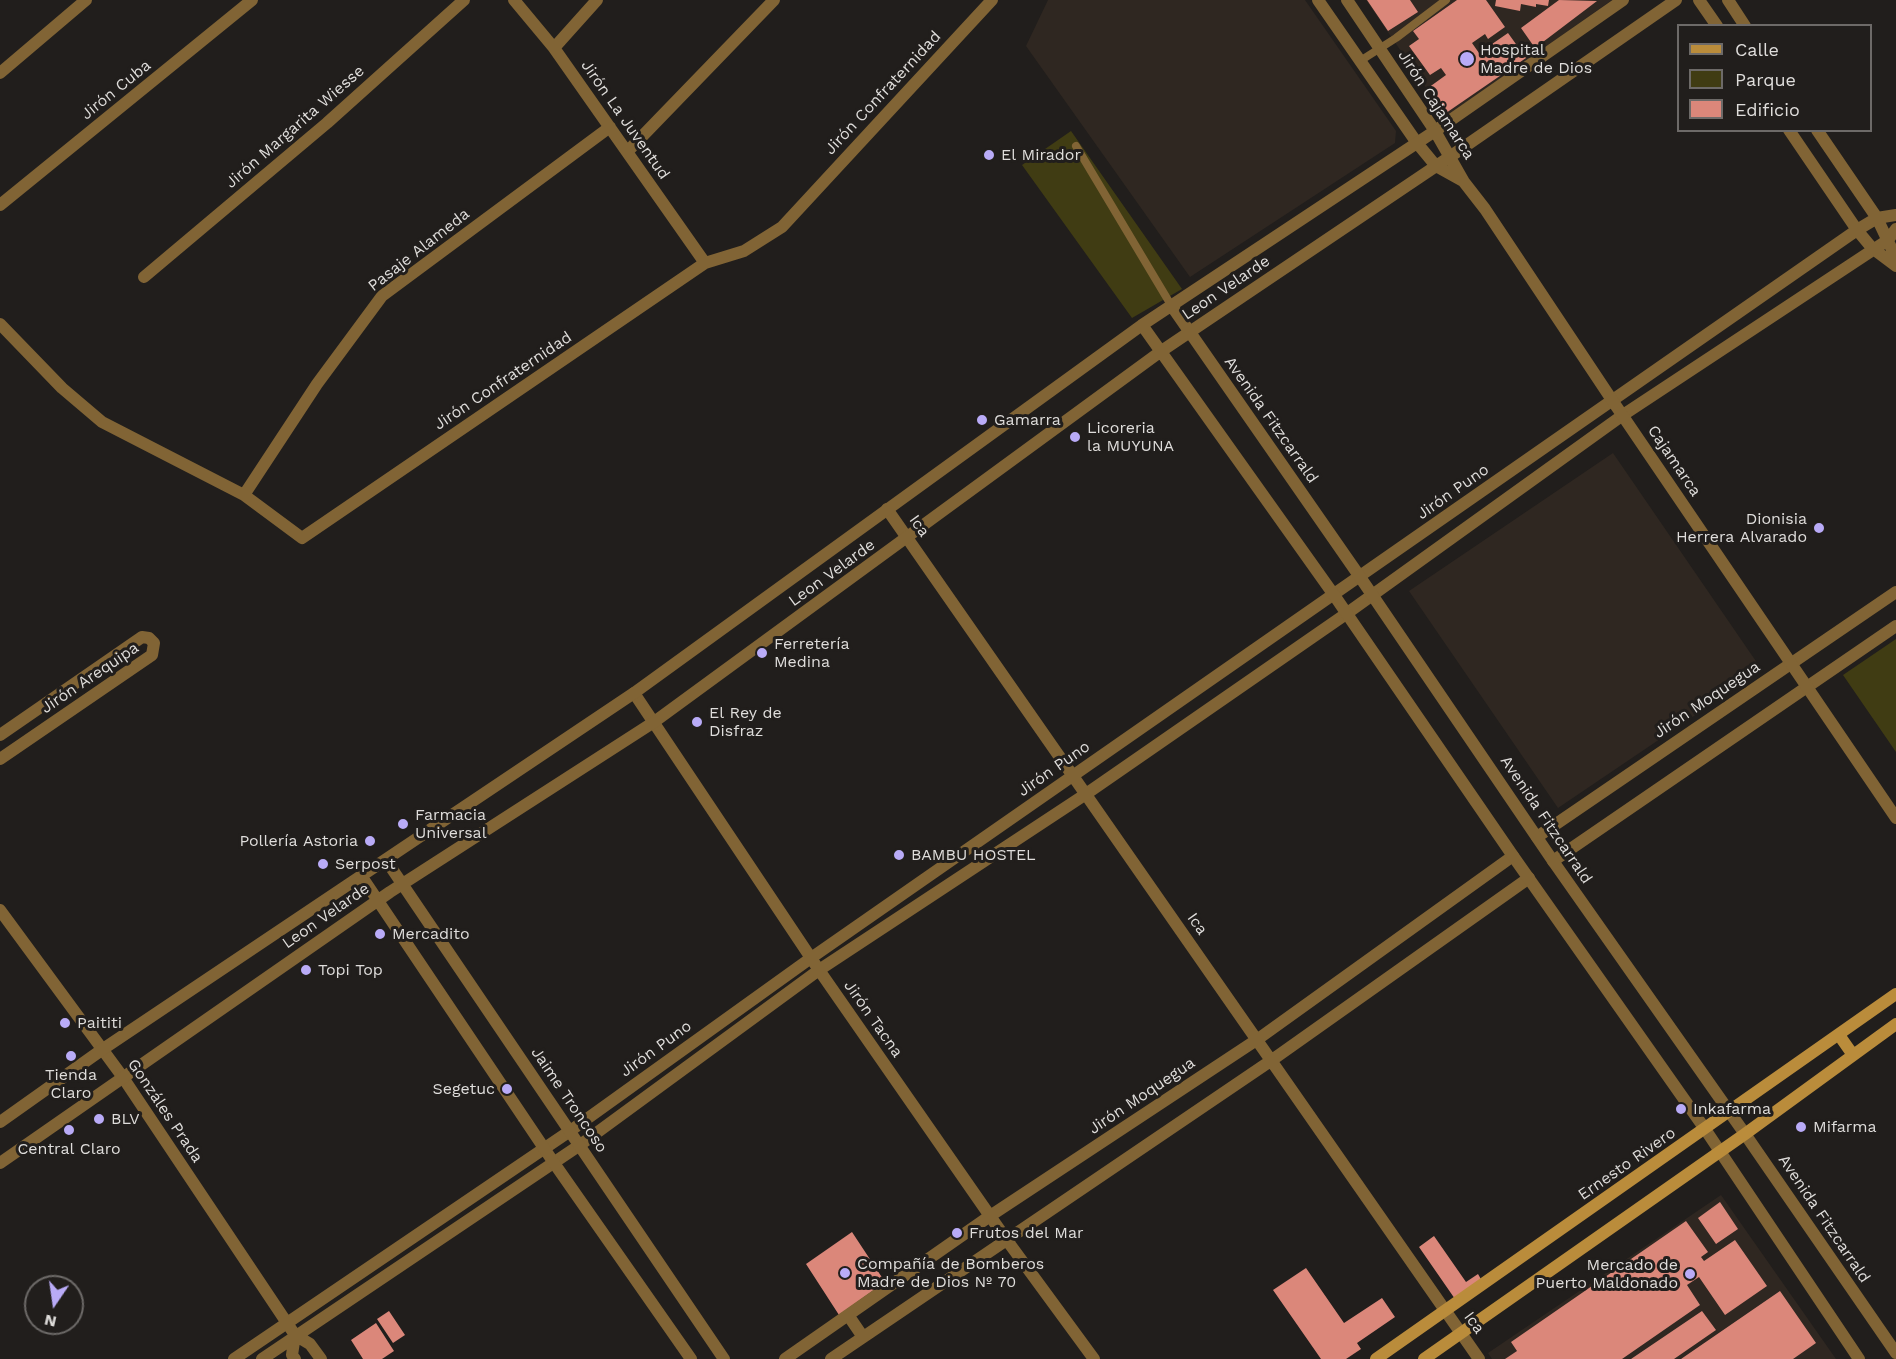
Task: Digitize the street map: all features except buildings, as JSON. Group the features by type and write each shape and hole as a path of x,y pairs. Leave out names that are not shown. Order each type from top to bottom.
{"main road":[{"name":"Ernesto Rivero","path":"1376,1359 1896,994"},
{"path":"1424,1359 1745,1134 1896,1023"},
{"path":"1839,1035 1853,1055"}],"street":[{"path":"0,73 86,0"},
{"name":"Jirón Cuba","path":"0,205 252,0"},
{"name":"Jirón Margarita Wiesse","path":"144,277 327,123 464,0"},
{"name":"Jirón La Juventud","path":"514,0 554,48 705,263"},
{"path":"554,48 597,0"},
{"path":"627,152 774,0"},
{"name":"Jirón Confraternidad","path":"0,324 62,388 102,422 244,495 302,538 705,263 744,251 782,227 992,0"},
{"name":"Jirón Cajamarca","path":"1318,0 1417,143 1436,166 1464,182"},
{"name":"Jirón Cajamarca","path":"1347,0 1435,131 1464,182"},
{"name":"Leon Velarde","path":"0,1122 103,1049 634,693 1142,325 1435,131 1623,0"},
{"name":"Leon Velarde","path":"0,1163 378,900 654,722 1160,352 1451,156 1676,0"},
{"path":"1699,0 1716,24"},
{"path":"1728,0 1744,24"},
{"name":"Pasaje Alameda","path":"244,495 317,384 382,296 610,127"},
{"path":"1790,132 1857,230 1872,248 1896,266"},
{"path":"1818,132 1877,218 1896,258"},
{"name":"Cajamarca","path":"1464,182 1492,219 1896,818"},
{"name":"Jirón Puno","path":"234,1359 570,1131 812,958 1857,230 1877,218 1896,215"},
{"name":"Jirón Puno","path":"262,1359 554,1163 819,970 1086,794 1346,614 1623,415 1872,248 1888,240 1896,229"},
{"name":"Avenida Fitzcarrald","path":"1171,305 1372,594 1553,861 1896,1353"},
{"path":"1142,325 1334,595 1513,856 1705,1129 1859,1359"},
{"name":"Ica","path":"887,509 1479,1359"},
{"name":"Jirón Moquegua","path":"1537,837 1896,592"},
{"path":"1553,861 1896,626"},
{"name":"Jirón Arequipa","path":"0,735 142,637 149,638 154,643 155,649 152,655 0,759"},
{"name":"Jirón Tacna","path":"634,693 819,970 1006,1239 1094,1359"},
{"name":"Jirón Moquegua","path":"785,1359 990,1216 1258,1039 1513,856"},
{"name":"Jaime Troncoso","path":"386,860 724,1359"},
{"path":"362,877 554,1163 691,1359"},
{"path":"831,1359 1272,1060 1529,878"},
{"name":"Gonzáles Prada","path":"0,910 122,1076 286,1323 295,1335 310,1344 321,1359"},
{"path":"848,1315 863,1337"},
{"path":"295,1335 292,1355 295,1359"}],"lane":[{"path":"1360,62 1446,0"},
{"path":"1076,147 1171,305"}],"shaded area":[{"path":"1048,0 1305,0 1396,131 1395,143 1190,277 1026,46"},
{"name":"Hospital Madre de Dios","path":"1366,0 1612,0 1446,117"},
{"path":"1613,453 1762,670 1558,808 1409,591"},
{"name":"Mercado de Puerto Maldonado","path":"1721,1195 1836,1359 1492,1359 1488,1353"}],"green space":[{"path":"1071,131 1182,289 1132,318 1022,165"},
{"path":"1896,639 1896,752 1843,675"}],"place":[{"name":"Hospital Madre de Dios","path":"1467,59"},
{"name":"El Mirador","path":"989,155"},
{"name":"Gamarra","path":"982,420"},
{"name":"Licoreria la MUYUNA","path":"1075,437"},
{"name":"Dionisia Herrera Alvarado","path":"1819,528"},
{"name":"Ferretería Medina","path":"762,653"},
{"name":"El Rey de Disfraz","path":"697,722"},
{"name":"Farmacia Universal","path":"403,824"},
{"name":"Pollería Astoria","path":"370,841"},
{"name":"BAMBU HOSTEL","path":"899,855"},
{"name":"Serpost","path":"323,864"},
{"name":"Mercadito","path":"380,934"},
{"name":"Topi Top","path":"306,970"},
{"name":"Paititi","path":"65,1023"},
{"name":"Tienda Claro","path":"71,1056"},
{"name":"Segetuc","path":"507,1089"},
{"name":"Inkafarma","path":"1681,1109"},
{"name":"BLV","path":"99,1119"},
{"name":"Mifarma","path":"1801,1127"},
{"name":"Central Claro","path":"69,1130"},
{"name":"Frutos del Mar","path":"957,1233"},
{"name":"Compañía de Bomberos Madre de Dios Nº 70","path":"845,1273"},
{"name":"Mercado de Puerto Maldonado","path":"1690,1274"}]}
